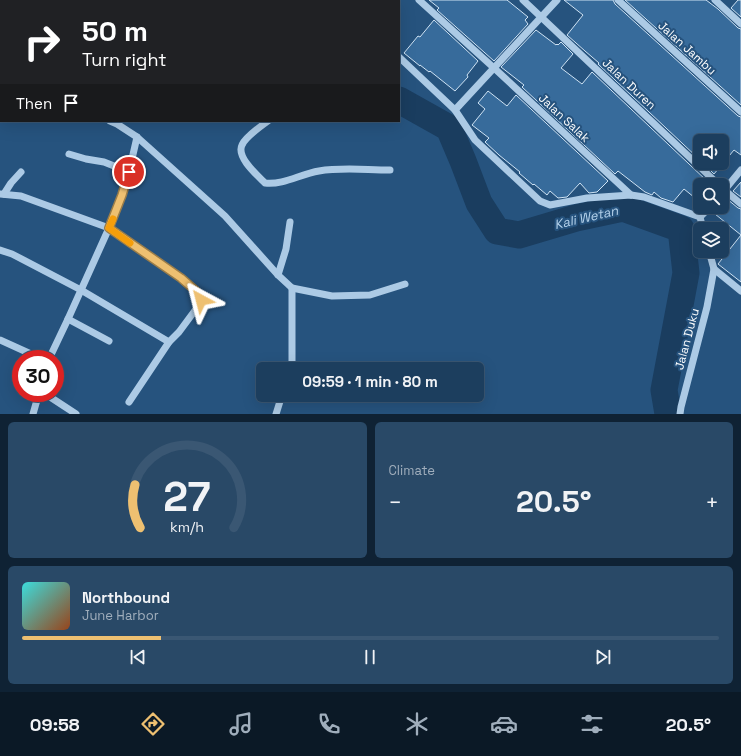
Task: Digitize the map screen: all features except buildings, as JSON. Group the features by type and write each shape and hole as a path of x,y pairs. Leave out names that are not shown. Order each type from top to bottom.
{"street":[{"name":"Jalan Salak","path":"419,0 631,195"},
{"name":"Jalan Duren","path":"524,0 711,178"},
{"path":"455,110 557,0"},
{"name":"Jalan Jambu","path":"618,0 741,112"},
{"path":"715,0 741,24"},
{"path":"400,58 455,110 475,140 540,201 550,205 587,198 631,195 644,197 700,217"},
{"path":"115,122 137,137 225,216 278,275 292,288 332,296 370,295 405,284"},
{"path":"267,122 246,140 242,145 241,152 245,161 265,184 272,184 316,171 336,168 390,170"},
{"path":"53,350 109,228 122,195 137,137"},
{"path":"69,154 104,162 129,172"},
{"path":"729,182 741,170"},
{"path":"2,194 21,172"},
{"path":"2,194 21,196 109,228 181,278 196,291 201,300 199,305 179,332 169,342 129,402"},
{"name":"Jalan Duren","path":"729,195 741,204"},
{"path":"700,217 703,214"},
{"path":"700,217 701,222"},
{"path":"278,275 286,249 290,222"},
{"path":"0,250 19,258 81,290 169,342"},
{"path":"711,258 714,269 741,291"},
{"name":"Jalan Duku","path":"680,414 707,307 714,269"},
{"path":"292,288 292,362"},
{"path":"68,319 109,340"},
{"path":"0,340 22,350"},
{"path":"33,414 36,402"},
{"path":"58,402 76,414"},
{"path":"276,414 280,402"}],"waterway":[{"name":"Kali Wetan","path":"400,101 449,128 479,203 497,231 519,235 576,218 623,208 681,229 686,273 664,390 668,414"}],"slow traffic":[{"path":"113,219 109,228 130,243"}],"route":[{"path":"129,172 109,228 181,278 196,291 201,300"}]}
